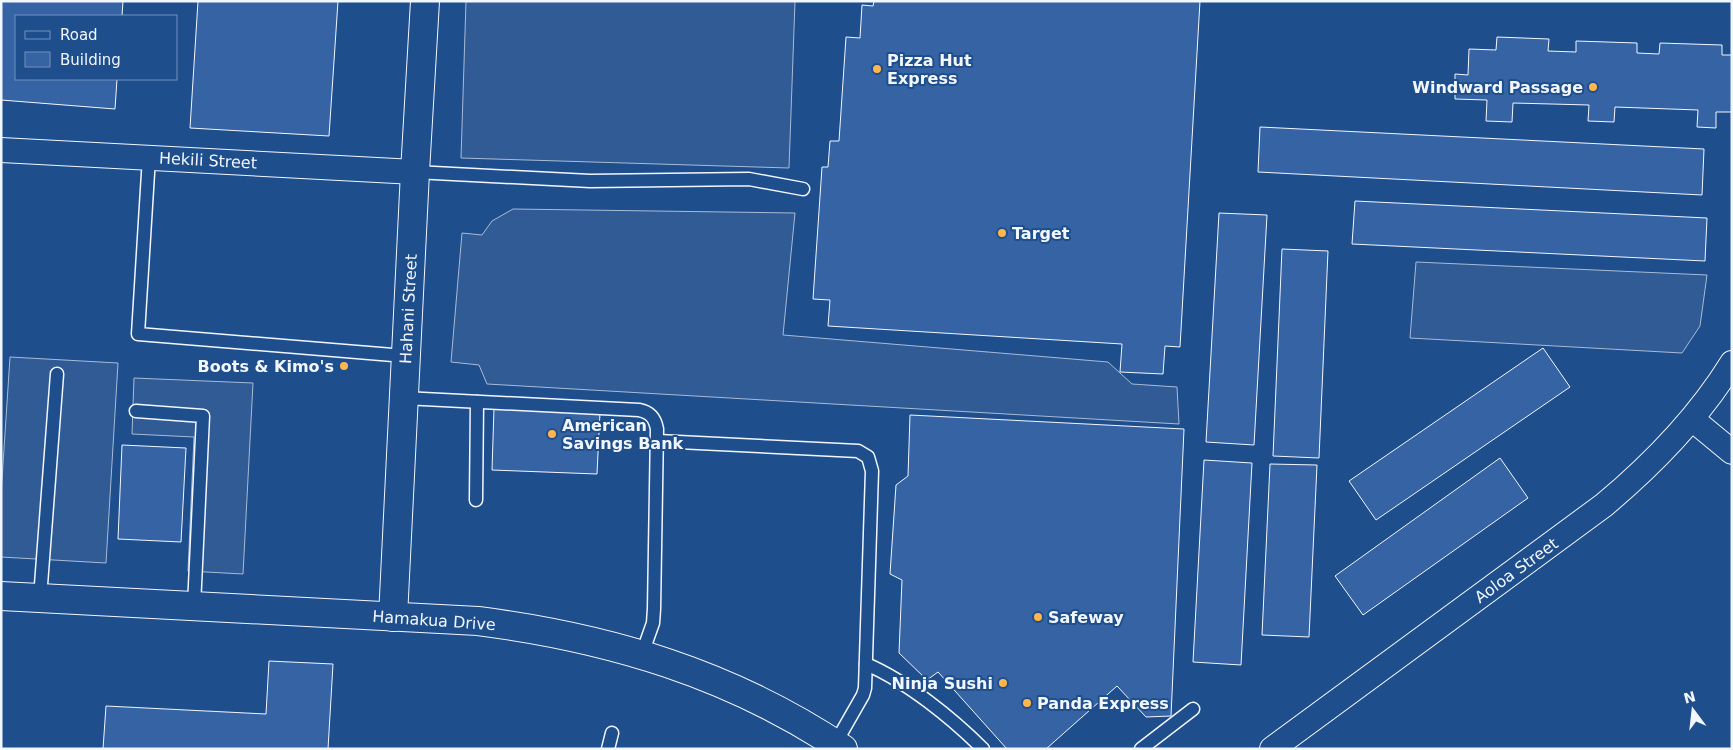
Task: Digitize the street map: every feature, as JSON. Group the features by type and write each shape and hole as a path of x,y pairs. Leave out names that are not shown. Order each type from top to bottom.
{"main road":[{"name":"Hahani Street","path":"393,617 425,1"},
{"name":"Hamakua Drive","path":"1,596 478,621 530,628 582,638 642,654 682,668 732,688 780,711 839,746"}],"street":[{"name":"Hekili Street","path":"1,150 415,172"},
{"name":"Aoloa Street","path":"1272,749 1604,506 1670,445 1732,362"},
{"path":"1692,418 1732,452"}],"lane":[{"path":"149,157 138,334 406,356"},
{"path":"415,172 590,181 749,179 803,189"},
{"path":"40,598 57,374"},
{"path":"404,398 645,412 651,415 656,422 658,441 654,609 653,623 642,654"},
{"path":"476,500 477,402"},
{"path":"136,410 203,416 194,606"},
{"path":"658,441 858,451 868,456 872,471 866,664 863,695 839,746"},
{"path":"866,664 887,673 915,692 984,749"},
{"path":"1141,749 1193,709"},
{"path":"608,749 612,733"}],"shaded area":[{"path":"466,1 795,1 789,168 461,158"},
{"path":"513,209 795,213 783,335 1108,362 1132,384 1177,387 1179,424 487,384 479,365 451,362 462,233 482,235 492,221"},
{"path":"1416,262 1707,275 1700,326 1682,353 1410,338"},
{"path":"10,357 118,363 106,563 1,557 1,495"},
{"path":"134,378 253,383 243,574 188,571 194,437 132,434"}],"building":[{"path":"1,1 123,1 122,15 15,15 15,80 117,80 115,109 1,100"},
{"path":"198,1 338,1 329,136 190,128"},
{"name":"Target","path":"874,1 1200,1 1180,347 1165,346 1163,374 1120,372 1122,344 828,326 830,300 813,299 822,167 828,167 830,141 839,141 846,37 860,38 862,5 873,6"},
{"name":"Windward Passage","path":"1497,37 1549,39 1548,51 1576,52 1576,41 1637,43 1637,53 1659,54 1660,43 1722,45 1722,55 1732,55 1732,112 1716,112 1716,128 1697,127 1698,110 1615,107 1614,122 1588,121 1589,105 1513,103 1512,122 1486,121 1487,100 1455,99 1455,74 1468,75 1469,49 1496,50"},
{"path":"1260,127 1704,149 1702,195 1258,172"},
{"path":"1355,201 1707,218 1705,261 1352,244"},
{"path":"1219,213 1267,215 1254,445 1206,442"},
{"path":"1282,249 1328,251 1319,458 1273,456"},
{"path":"1543,348 1570,387 1376,520 1349,481"},
{"path":"494,408 600,412 597,474 492,470"},
{"name":"Safeway","path":"910,415 1184,429 1171,716 1146,717 1117,686 1046,749 1007,749 938,672 927,680 899,653 902,580 890,574 896,485 908,476"},
{"path":"122,445 186,448 181,542 118,539"},
{"path":"1500,458 1528,498 1363,615 1335,576"},
{"path":"1204,460 1252,463 1241,665 1193,662"},
{"path":"1270,464 1317,465 1309,637 1262,635"},
{"path":"269,661 333,664 328,749 103,749 106,706 266,714"}],"place":[{"name":"Pizza Hut Express","path":"877,69"},
{"name":"Windward Passage","path":"1593,87"},
{"name":"Target","path":"1002,233"},
{"name":"Boots & Kimo's","path":"344,366"},
{"name":"American Savings Bank","path":"552,434"},
{"name":"Safeway","path":"1038,617"},
{"name":"Ninja Sushi","path":"1003,683"},
{"name":"Panda Express","path":"1027,703"}]}
